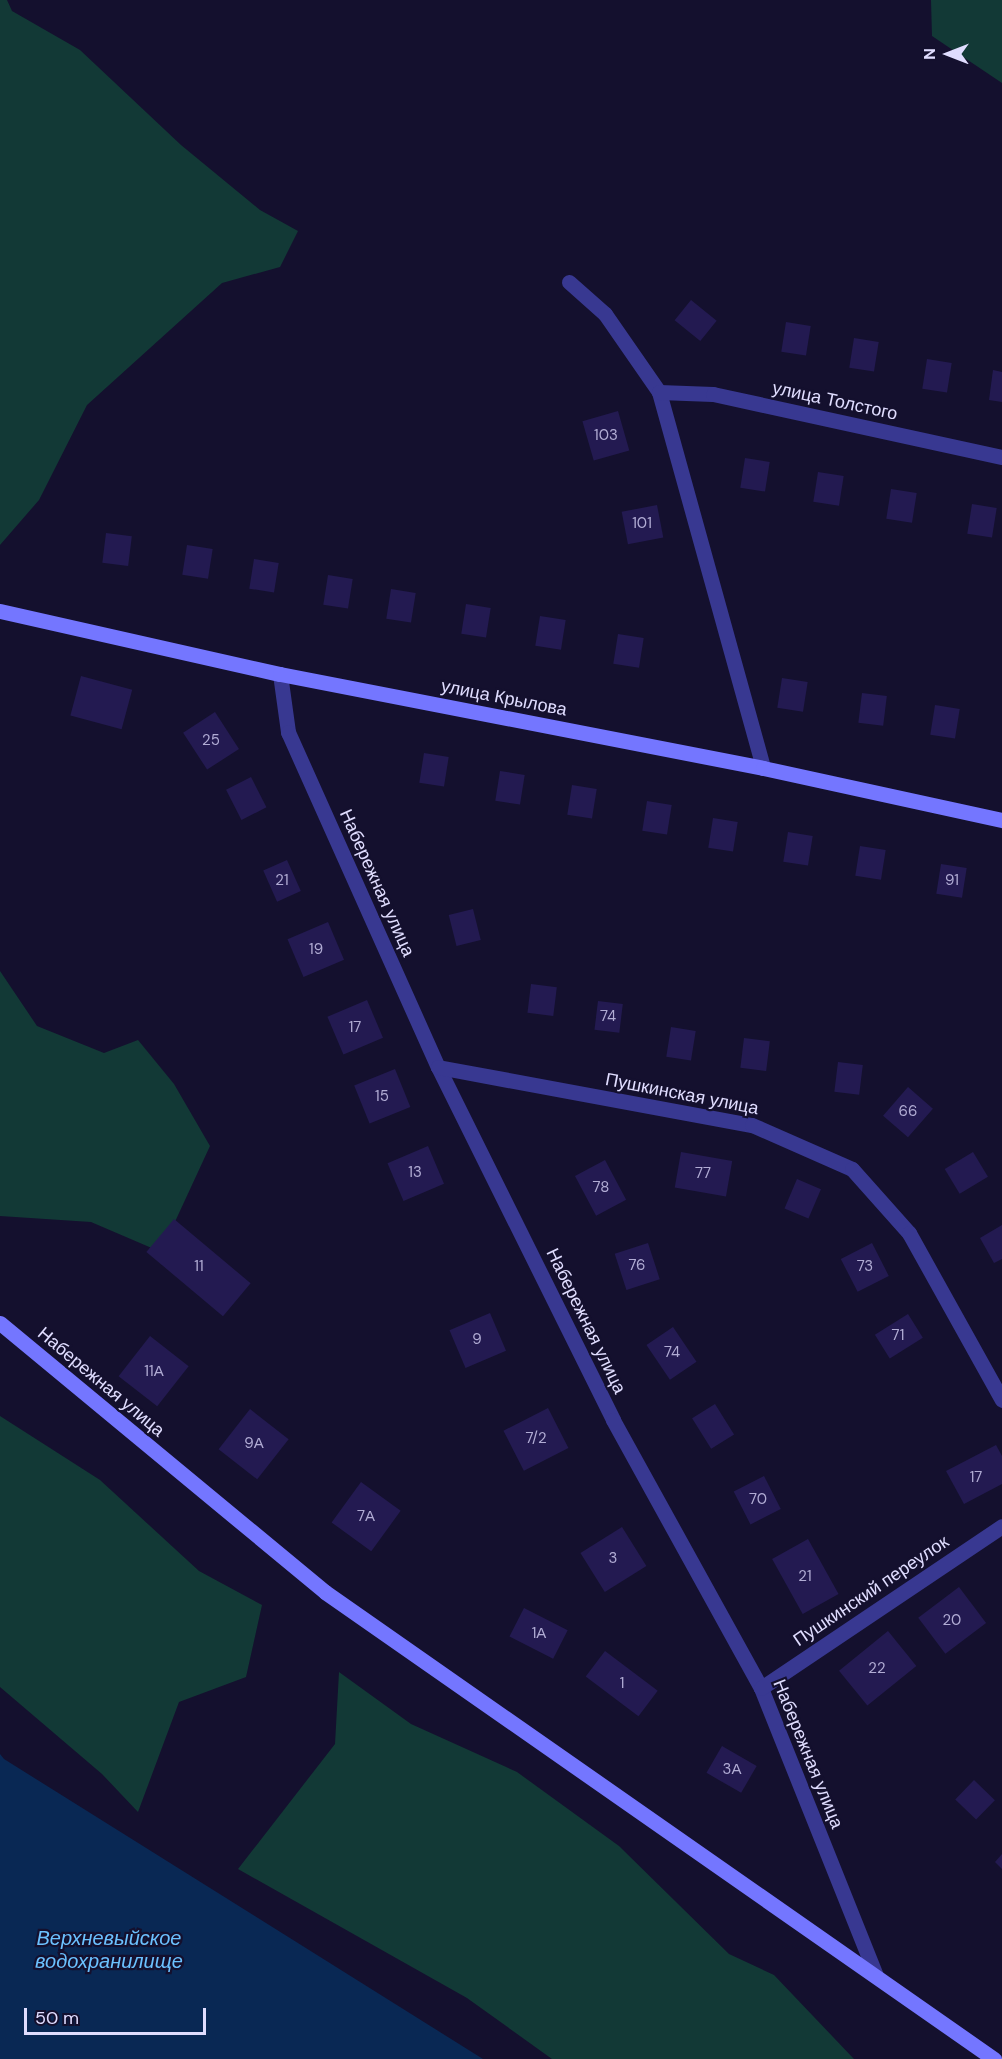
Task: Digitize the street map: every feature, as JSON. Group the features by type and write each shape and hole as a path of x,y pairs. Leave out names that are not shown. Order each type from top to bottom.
{"street":[{"path":"569,282 605,314 658,392 763,768"},
{"name":"улица Толстого","path":"658,392 713,394 1002,457"},
{"name":"улица Крылова","path":"0,612 280,674 763,768 1002,820"},
{"name":"Набережная улица","path":"280,674 288,732 438,1067 613,1420 761,1688 876,1976"},
{"name":"Пушкинская улица","path":"438,1067 753,1125 852,1169 909,1233 1002,1401"},
{"name":"Набережная улица","path":"0,1323 325,1592 994,2059"},
{"name":"Пушкинский переулок","path":"761,1688 1002,1526"}],"green space":[{"path":"0,0 7,0 12,11 80,50 181,145 260,210 298,231 280,267 222,283 87,405 39,500 0,545"},
{"path":"931,0 1002,0 1002,83 932,36"},
{"path":"0,971 37,1026 104,1053 138,1040 174,1084 210,1146 161,1252 91,1222 0,1216"},
{"path":"0,1416 100,1480 199,1571 262,1605 246,1677 179,1702 138,1812 102,1774 0,1687"},
{"path":"339,1672 411,1724 517,1772 619,1846 729,1954 774,1975 854,2059 552,2059 467,1998 238,1869 335,1744"}],"water":[{"name":"Верхневыйское водохранилище","path":"0,1754 4,1759 483,2059 0,2059"}],"building":[{"path":"691,300 717,321 700,341 675,320"},
{"path":"786,322 811,326 806,356 781,352"},
{"path":"854,338 879,342 874,372 849,368"},
{"path":"927,359 952,363 947,393 922,389"},
{"path":"993,370 1002,372 1002,402 989,400"},
{"path":"618,411 629,450 594,461 582,421"},
{"path":"745,458 770,462 765,492 740,488"},
{"path":"818,472 844,476 839,506 813,502"},
{"path":"891,489 917,493 912,523 886,519"},
{"path":"972,504 997,508 992,538 967,534"},
{"path":"657,505 663,537 628,544 622,512"},
{"path":"106,533 132,536 128,566 102,563"},
{"path":"187,545 213,549 208,579 182,575"},
{"path":"254,559 279,563 274,593 249,589"},
{"path":"328,575 353,579 348,609 323,605"},
{"path":"391,589 416,593 411,623 386,619"},
{"path":"466,604 491,608 486,638 461,634"},
{"path":"540,616 566,620 561,650 535,646"},
{"path":"618,634 644,638 639,668 613,664"},
{"path":"81,676 132,690 122,729 70,716"},
{"path":"782,678 808,682 803,712 777,708"},
{"path":"862,693 887,696 883,726 858,723"},
{"path":"935,705 960,709 955,739 930,735"},
{"path":"215,712 239,749 207,770 183,733"},
{"path":"424,753 449,757 444,787 419,783"},
{"path":"500,771 525,775 520,805 495,801"},
{"path":"251,777 266,807 241,820 226,790"},
{"path":"572,785 597,789 592,819 567,815"},
{"path":"647,801 672,805 667,835 642,831"},
{"path":"713,818 738,822 733,852 708,848"},
{"path":"788,832 813,836 808,866 783,862"},
{"path":"860,846 886,850 881,880 855,876"},
{"path":"287,860 301,891 277,902 263,871"},
{"path":"941,864 967,868 962,898 936,894"},
{"path":"473,909 481,940 456,946 449,915"},
{"path":"328,922 344,960 304,977 287,939"},
{"path":"531,984 557,987 553,1016 527,1013"},
{"path":"367,1000 383,1038 343,1055 327,1017"},
{"path":"598,1001 623,1004 619,1033 594,1030"},
{"path":"671,1027 696,1031 691,1061 666,1057"},
{"path":"744,1038 770,1041 766,1071 740,1068"},
{"path":"838,1062 863,1065 859,1095 834,1092"},
{"path":"395,1069 410,1107 370,1123 354,1085"},
{"path":"908,1087 933,1109 908,1137 883,1116"},
{"path":"428,1146 444,1184 404,1201 387,1163"},
{"path":"681,1152 732,1161 726,1196 675,1187"},
{"path":"973,1152 988,1177 960,1194 945,1169"},
{"path":"605,1160 626,1200 596,1216 575,1176"},
{"path":"797,1179 821,1189 808,1219 784,1208"},
{"path":"174,1219 251,1283 223,1316 146,1252"},
{"path":"1002,1225 1002,1259 994,1263 980,1238"},
{"path":"648,1243 660,1279 626,1290 615,1254"},
{"path":"872,1243 889,1276 858,1292 841,1259"},
{"path":"490,1313 506,1351 466,1368 449,1330"},
{"path":"908,1314 923,1338 890,1358 875,1335"},
{"path":"673,1327 696,1362 670,1380 646,1345"},
{"path":"150,1336 189,1366 157,1406 119,1376"},
{"path":"715,1404 734,1435 711,1449 692,1418"},
{"path":"548,1408 568,1448 524,1471 503,1431"},
{"path":"250,1409 289,1439 257,1479 219,1449"},
{"path":"996,1445 1002,1456 1002,1484 964,1504 946,1471"},
{"path":"764,1476 781,1509 751,1524 734,1491"},
{"path":"361,1482 401,1511 371,1551 332,1522"},
{"path":"622,1527 646,1566 605,1592 580,1553"},
{"path":"808,1539 839,1594 803,1614 772,1559"},
{"path":"959,1587 986,1623 945,1654 918,1618"},
{"path":"524,1608 568,1630 553,1659 509,1637"},
{"path":"888,1631 916,1666 867,1706 839,1671"},
{"path":"605,1651 658,1691 638,1716 586,1677"},
{"path":"722,1746 757,1766 741,1793 706,1773"},
{"path":"974,1780 995,1800 976,1820 955,1799"},
{"path":"1002,1854 1002,1869 995,1862"}]}
